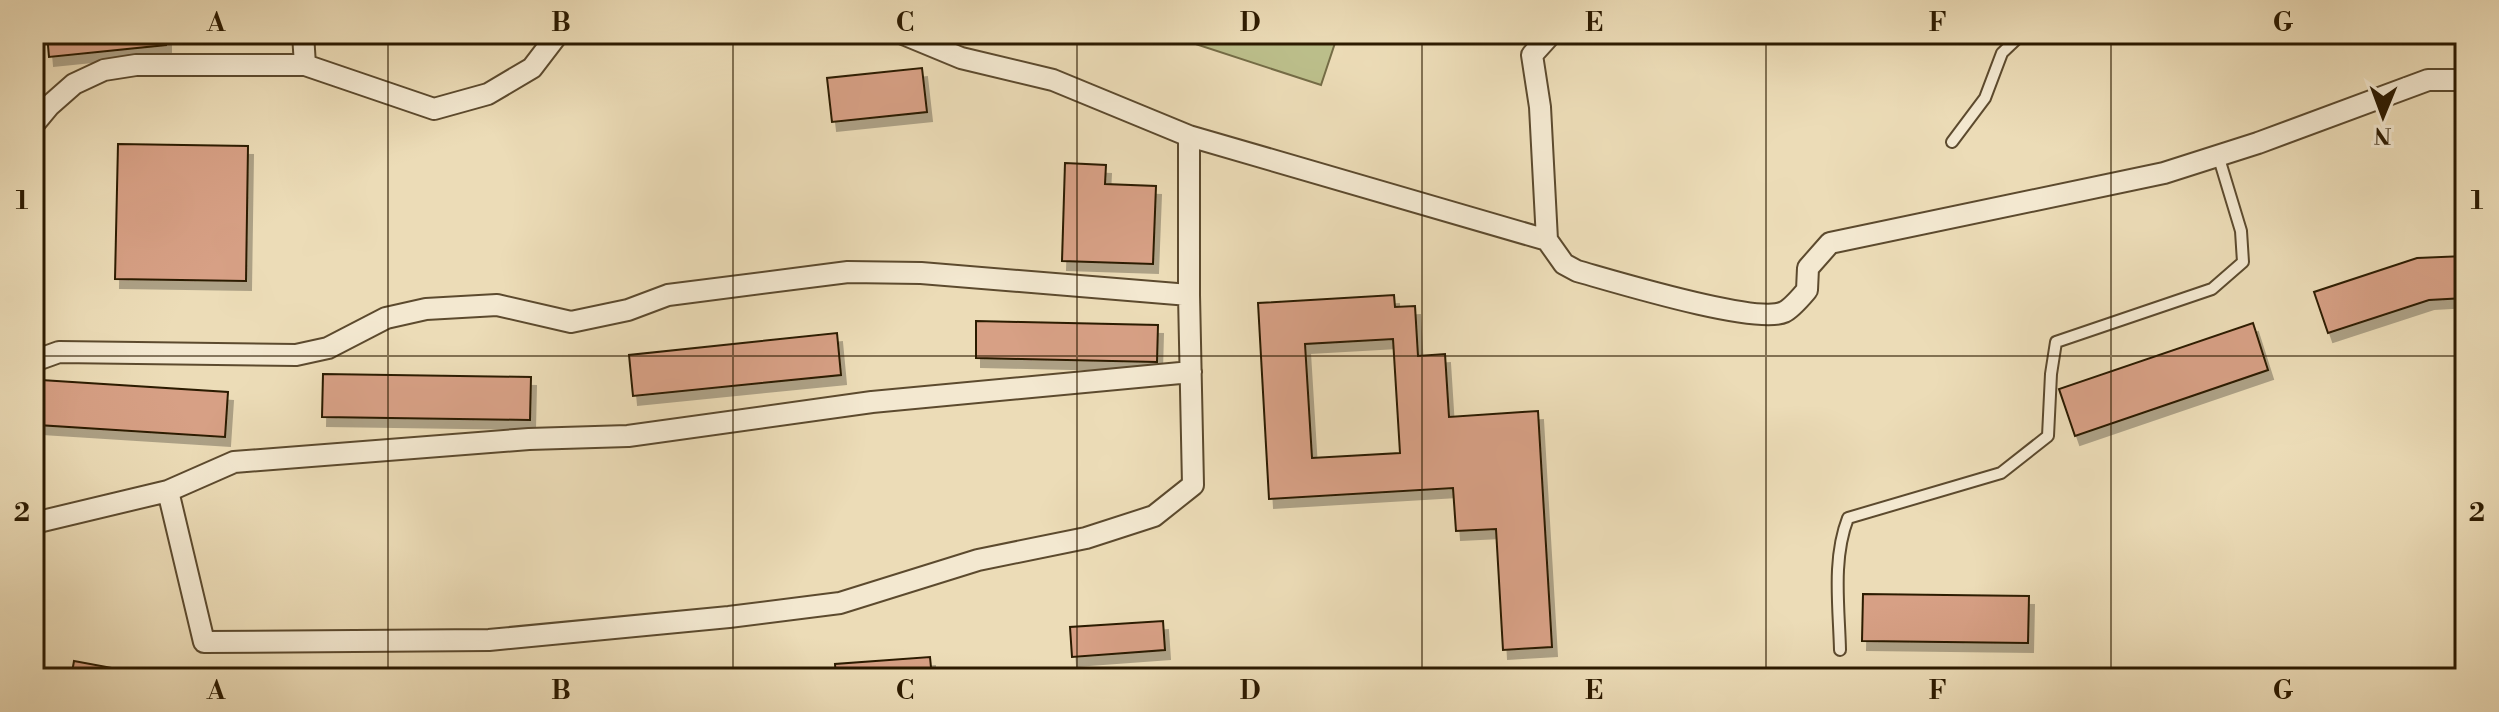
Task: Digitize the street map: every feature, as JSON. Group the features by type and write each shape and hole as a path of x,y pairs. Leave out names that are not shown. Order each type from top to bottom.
{"street":[{"path":"303,34 305,65"},
{"path":"34,124 74,84 104,70 136,65 305,65 434,109 488,94 532,68 558,34"},
{"path":"903,34 961,58 1053,80 1189,136 1547,240"},
{"path":"1551,34 1532,55 1540,107 1547,240 1564,264 1577,271 1671,297 1759,315 1785,312 1807,290 1808,268 1830,243 2164,173 2428,80 2465,80"},
{"path":"168,491 204,642 489,640 840,603 978,560 1086,538 1154,516 1193,485 1189,136"},
{"path":"34,361 59,352 296,355 328,348 386,318 426,309 497,305 571,322 628,310 668,295 848,272 921,273 1189,295"},
{"path":"34,523 168,491 234,462 529,439 628,436 872,402 1191,372"}],"lane":[{"path":"1952,142 1985,98 2002,53 2022,34"},
{"path":"1840,650 1838,565 1841,535 1848,518 2001,473 2048,436 2056,342 2212,289 2243,262 2241,231 2218,155"}],"green space":[{"path":"1165,34 1338,34 1321,85"}],"building":[{"path":"47,34 166,34 166,45 49,57"},
{"path":"922,68 927,112 832,122 827,78"},
{"path":"118,144 248,146 246,281 115,279"},
{"path":"1065,163 1106,165 1105,184 1156,186 1153,264 1062,261"},
{"path":"2465,256 2465,298 2429,300 2328,333 2314,292 2417,258"},
{"path":"1394,295 1395,307 1415,306 1418,356 1445,354 1449,417 1538,411 1552,647 1503,650 1496,529 1456,531 1453,488 1269,499 1258,303","holes":["1393,339 1400,453 1312,458 1305,344"]},
{"path":"976,321 1158,325 1157,362 976,358"},
{"path":"2253,323 2268,370 2075,436 2059,389"},
{"path":"837,333 841,375 633,396 629,355"},
{"path":"323,374 531,377 530,420 322,417"},
{"path":"41,380 228,392 225,437 38,425"},
{"path":"1863,594 2029,596 2028,643 1862,641"},
{"path":"1163,621 1165,650 1072,657 1070,627"},
{"path":"930,657 932,678 836,678 835,664"},
{"path":"74,661 123,670 122,678 71,678"}]}
